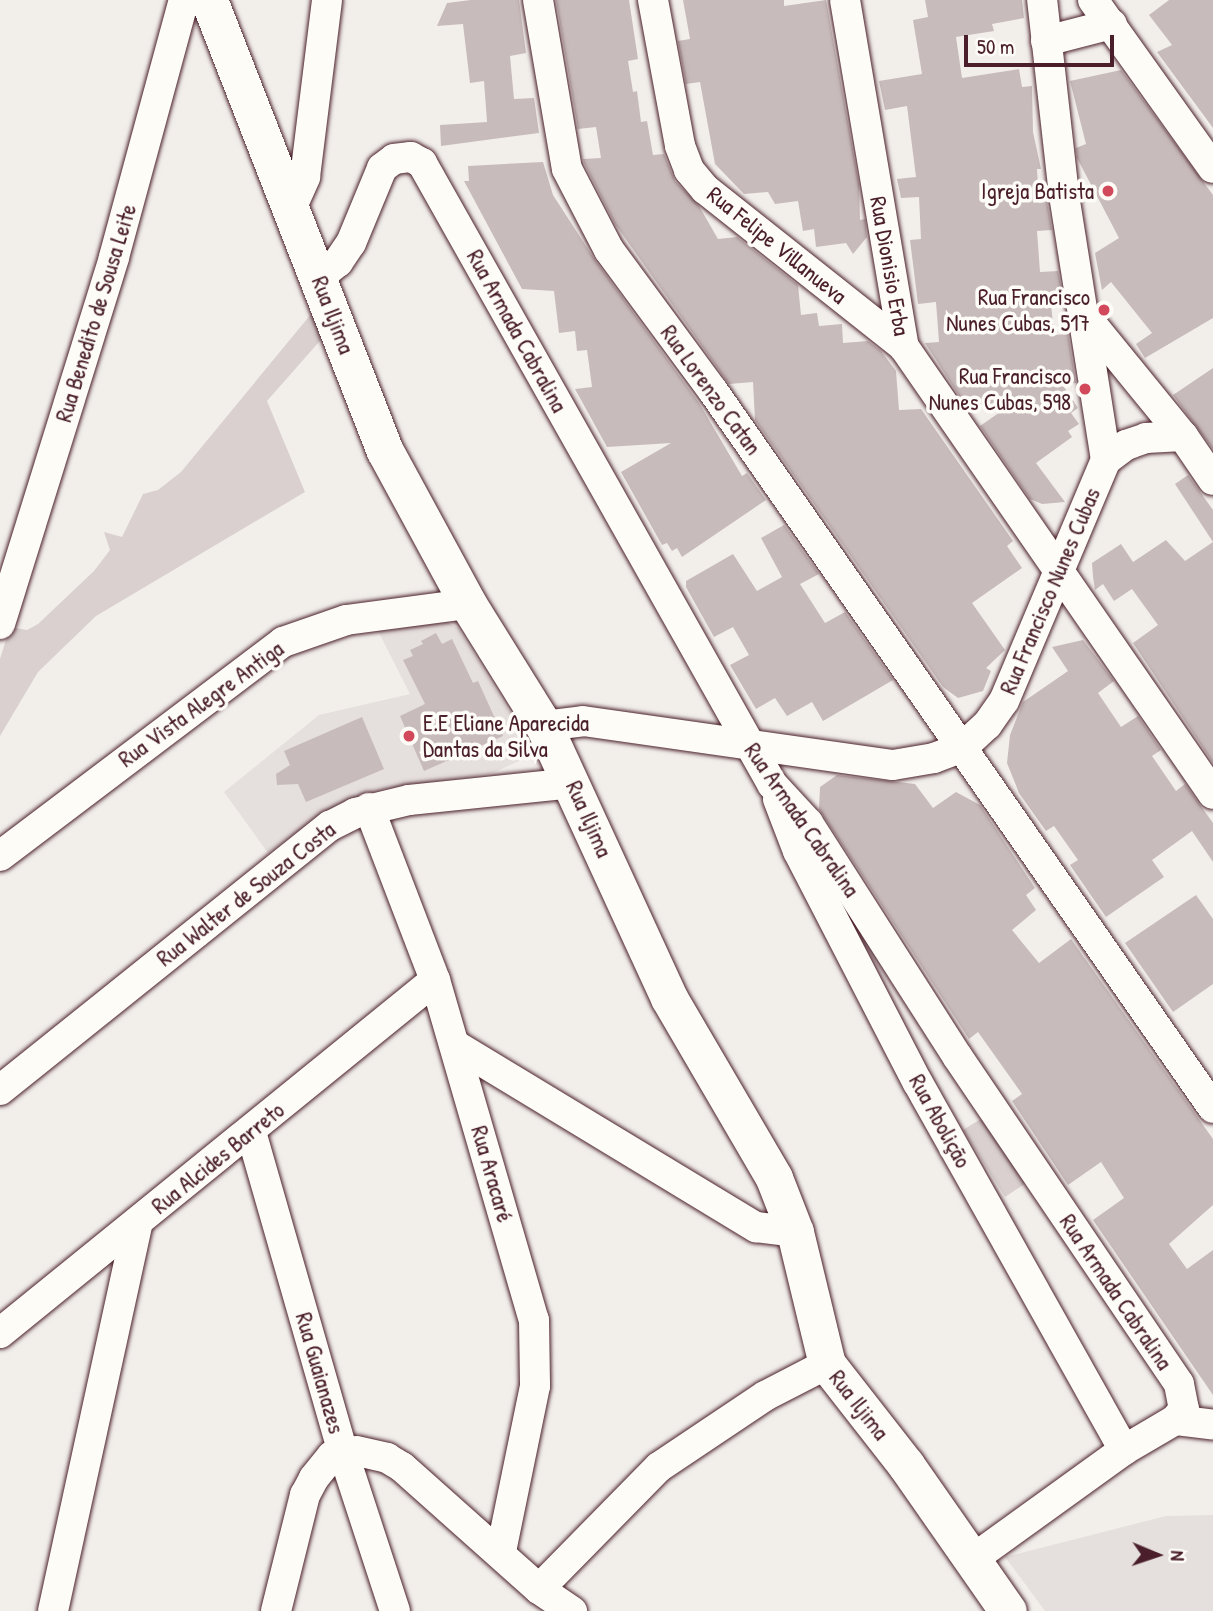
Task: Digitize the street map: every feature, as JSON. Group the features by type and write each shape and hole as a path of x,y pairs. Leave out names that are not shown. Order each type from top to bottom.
{"main road":[{"name":"Rua Iljima","path":"209,0 385,451 468,604 544,726 573,783 669,999 774,1178 795,1232 827,1364 1009,1611"}],"street":[{"name":"Rua Benedito de Sousa Leite","path":"0,624 114,257 184,0"},
{"path":"291,209 305,177 327,0"},
{"name":"Rua Lorenzo Catan","path":"538,0 567,169 610,250 963,747 1213,1108"},
{"name":"Rua Felipe Villanueva","path":"653,0 680,146 689,170 705,189 904,347"},
{"name":"Rua Dionisio Erba","path":"845,0 904,347 1213,794"},
{"name":"Rua Francisco Nunes Cubas","path":"544,726 583,721 893,765 934,758 963,747 987,725 1004,701 1106,460 1064,195 1042,0"},
{"path":"1093,0 1213,168"},
{"path":"1046,41 1112,24"},
{"name":"Rua Armada Cabralina","path":"318,278 338,262 351,243 382,168 394,159 411,157 422,163 772,784 808,824 957,1056 1179,1384 1184,1409 1175,1420"},
{"path":"1085,316 1183,436 1213,480"},
{"path":"1106,460 1126,445 1146,438 1183,436"},
{"name":"Rua Vista Alegre Antiga","path":"0,856 283,642 346,620 468,604"},
{"name":"Rua Walter de Souza Costa","path":"0,1090 330,826 369,808 573,783"},
{"name":"Rua Abolição","path":"772,784 797,851 912,1071 1124,1450"},
{"name":"Rua Aracaré","path":"369,808 435,980 534,1320 535,1386 500,1552"},
{"name":"Rua Alcides Barreto","path":"0,1333 435,980"},
{"path":"455,1045 756,1227 795,1232"},
{"name":"Rua Guaianazes","path":"251,1132 343,1452 395,1611"},
{"path":"53,1611 138,1222"},
{"path":"539,1589 659,1467 765,1396 827,1364"},
{"path":"973,1559 1124,1450 1175,1420 1213,1425"},
{"path":"276,1611 305,1495 323,1464 343,1452 394,1463 500,1552 539,1589 572,1611"}],"shaded area":[{"path":"316,308 326,334 267,401 305,492 96,616 38,672 0,736 0,659 10,627 27,630 38,624 94,571 110,550 104,532 122,537 143,494 158,490 181,472"},
{"name":"E.E Eliane Aparecida Dantas da Silva","path":"441,619 458,628 522,733 521,760 493,773 383,789 354,798 326,812 268,853 224,792 319,715 410,694 377,629"},
{"path":"989,1114 1032,1179 1005,1197 963,1130"},
{"path":"1213,1515 1213,1611 1045,1611 1005,1557 1166,1516"}],"building":[{"path":"519,0 526,53 510,56 514,99 534,98 539,133 441,146 440,125 487,122 484,81 470,83 463,24 437,26 447,3"},
{"path":"556,0 629,0 638,59 628,61 633,92 637,91 641,122 647,121 653,155 664,154 675,181 699,206 718,239 737,237 798,285 801,315 817,313 819,326 842,324 843,343 868,341 881,351 896,371 899,410 921,409 1013,541 1007,546 1022,568 972,603 1005,650 986,668 991,671 983,691 958,698 943,687 755,420 753,382 729,384 615,224 584,163 583,159 601,158 596,127 578,129"},
{"path":"683,0 784,0 784,6 826,0 859,184 860,220 865,219 867,237 853,254 846,243 816,247 814,229 803,231 798,201 775,204 768,192 744,194 715,164 700,82 686,84 678,41 690,39"},
{"path":"925,0 1022,0 1024,18 992,24 994,31 956,37 962,78 1019,69 1022,87 1032,86 1033,132 1041,169 1037,169 1039,203 1047,202 1052,230 1037,231 1040,272 1058,271 1062,292 1050,293 1054,335 1068,334 1076,383 1062,384 1078,408 1071,413 1079,424 1068,431 1072,437 1036,463 1065,502 1042,504 1030,499 980,426 1016,401 971,406 970,396 960,397 925,343 939,342 936,302 918,304 910,240 921,239 919,197 901,198 897,179 916,177 907,106 885,110 879,81 922,74 913,20 928,17"},
{"path":"1169,0 1213,0 1213,128 1157,52 1172,45 1149,15"},
{"path":"1121,70 1213,195 1213,318 1145,358 1136,344 1152,333 1111,282 1102,290 1095,253 1119,238 1077,158 1076,148 1086,144 1070,81"},
{"path":"543,162 553,195 595,260 699,403 742,476 747,473 766,500 682,557 677,548 672,551 667,543 662,545 621,472 671,443 607,447 575,389 592,387 587,350 577,351 575,331 559,333 554,291 522,289 464,181 469,181 468,166"},
{"path":"1213,368 1213,449 1173,395"},
{"path":"1188,475 1213,510 1213,542 1175,484"},
{"path":"784,525 819,574 800,584 825,623 845,612 893,680 823,721 812,702 787,716 775,698 756,709 730,665 749,655 733,627 714,637 686,587 686,581 733,554 757,591 782,577 761,538"},
{"path":"1166,540 1185,561 1213,542 1213,763 1133,643 1158,625 1132,589 1114,601 1103,584 1095,590 1092,563 1121,544 1133,562"},
{"path":"436,633 442,644 452,639 473,683 478,681 503,736 424,771 400,716 425,704 403,660 413,656 410,650 423,644 421,641"},
{"path":"1083,640 1114,681 1098,693 1121,727 1138,716 1161,750 1152,756 1176,791 1185,784 1213,823 1213,862 1192,831 1152,860 1164,877 1106,917 1070,865 1078,860 1054,826 1046,831 1019,793 1007,763 1010,735 1023,702 1068,671 1052,647"},
{"path":"362,717 384,769 306,802 298,784 277,785 276,774 290,765 284,751"},
{"path":"837,775 915,784 933,808 956,792 980,805 1035,888 1026,895 1036,910 1012,930 1039,963 1071,939 1213,1139 1213,1205 1169,1244 1187,1269 1213,1250 1213,1395 1093,1220 1124,1198 1101,1162 1068,1185 1012,1101 1022,1094 978,1032 969,1039 819,809 820,787"},
{"path":"1196,895 1213,919 1213,984 1173,1012 1125,943"}],"place":[{"name":"Igreja Batista","path":"1108,191"},
{"name":"Rua Francisco Nunes Cubas, 517","path":"1104,310"},
{"name":"Rua Francisco Nunes Cubas, 598","path":"1085,389"},
{"name":"E.E Eliane Aparecida Dantas da Silva","path":"409,736"}]}
